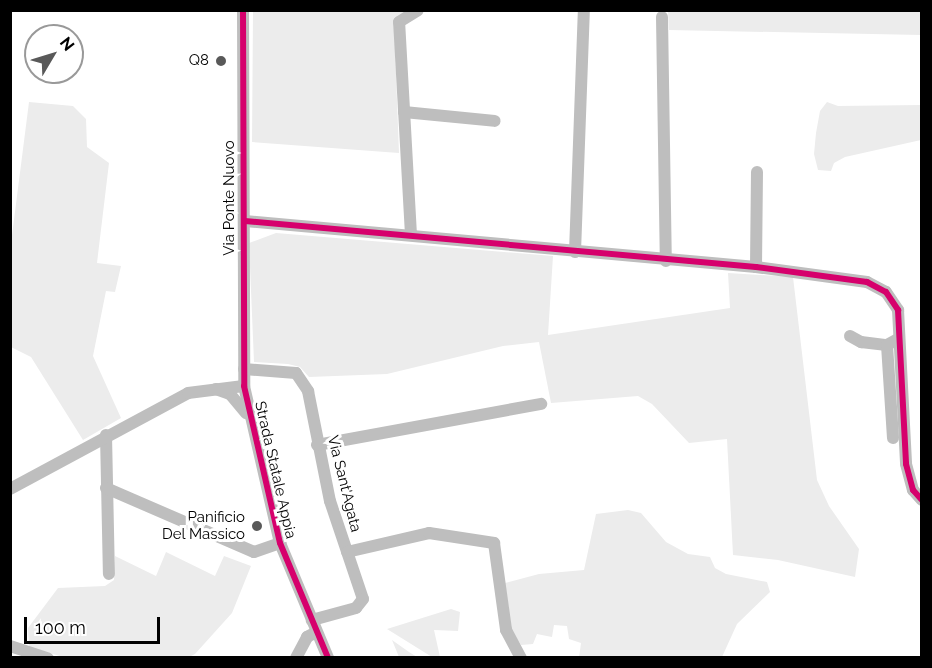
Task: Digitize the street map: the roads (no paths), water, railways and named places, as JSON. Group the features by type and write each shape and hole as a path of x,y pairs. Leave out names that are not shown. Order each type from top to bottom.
{"street":[{"name":"Via Ponte Nuovo","path":"243,10 244,386"},
{"path":"411,235 399,22 418,10"},
{"path":"575,252 584,10"},
{"path":"662,18 666,261"},
{"path":"404,112 495,121"},
{"path":"756,267 757,172"},
{"path":"245,221 666,261 756,267 849,277 879,287 897,310 906,464 913,490 921,500"},
{"path":"850,336 861,342 887,345 898,339"},
{"path":"887,345 893,438"},
{"name":"Via Sant'Agata","path":"244,369 282,369 303,378 317,445 362,604 314,626"},
{"name":"Strada Statale Appia","path":"10,489 106,435 188,393 212,388 244,386 280,543 328,657"},
{"name":"Strada Statale Appia","path":"212,388 241,404 252,423"},
{"path":"317,445 541,404"},
{"path":"106,435 109,574"},
{"path":"106,488 254,552 280,543"},
{"path":"347,552 429,533 494,543 506,630 521,657"},
{"path":"296,657 314,626"},
{"path":"10,646 48,657"}],"place":[{"name":"Q8","path":"221,61"},
{"name":"Panificio Del Massico","path":"257,526"}]}
